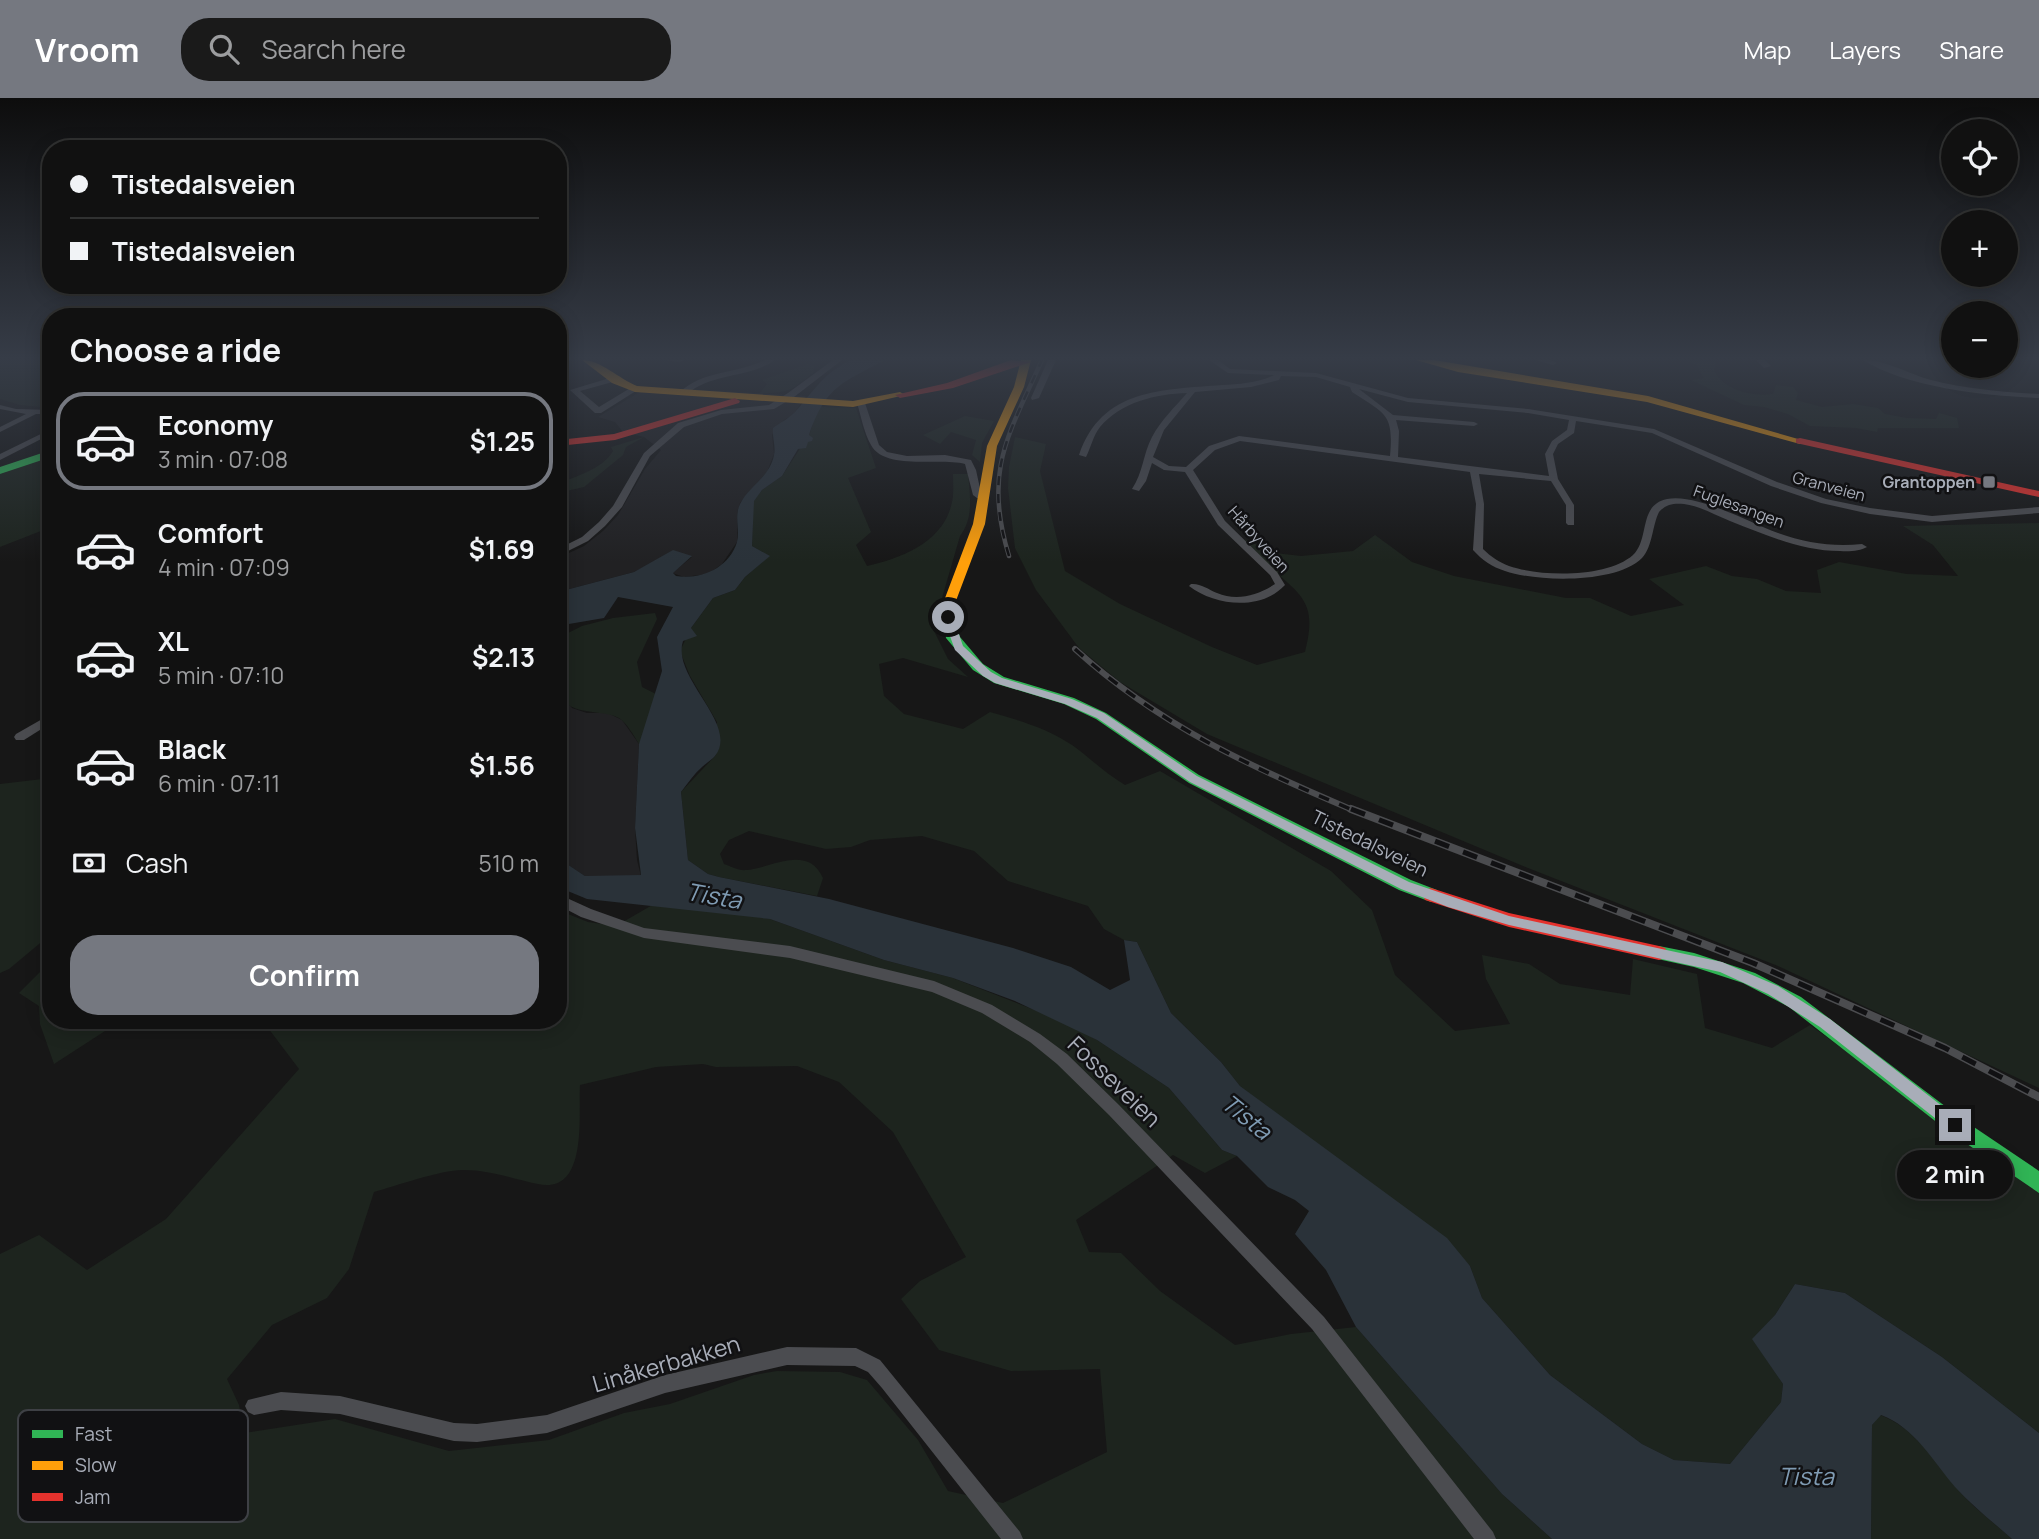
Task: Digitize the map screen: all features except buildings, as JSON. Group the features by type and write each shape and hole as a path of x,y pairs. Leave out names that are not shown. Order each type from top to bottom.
{"main road":[{"path":"567,442 615,437 646,427"},
{"name":"Tistedalsveien","path":"1000,427 992,446 979,524 948,606 953,638 967,658 987,674 1069,701 1101,716 1194,779 1405,886 1452,904 1509,920 1694,960 1749,978 1795,1002 1825,1023 1955,1125 2039,1182"},
{"path":"1749,427 1826,449 2039,494"},
{"path":"0,471 42,456"}],"street":[{"path":"567,548 585,539 617,507 642,460 678,427"},
{"path":"869,427 879,451 901,457 949,457 968,461 973,470 977,495 985,496"},
{"path":"1083,455 1090,433 1096,427"},
{"path":"1136,489 1142,481 1152,441 1162,427"},
{"path":"1394,459 1397,427"},
{"path":"1571,427 1550,450 1549,464 1554,479 1570,505 1571,523"},
{"name":"Granveien","path":"1628,427 1659,433 1774,484 1870,511 1932,519 2039,510"},
{"path":"0,457 42,436"},
{"path":"1149,458 1167,468 1188,470 1206,452 1229,439 1243,438 1474,471 1554,479"},
{"name":"Hårbyveien","path":"1188,470 1216,516 1280,584 1274,590 1240,603 1230,602 1194,586"},
{"name":"Fuglesangen","path":"1474,471 1480,504 1478,550 1491,562 1511,570 1580,575 1624,565 1642,550 1654,510 1674,501 1698,505 1796,543 1837,549 1862,547"},
{"path":"20,737 42,724"},
{"name":"Fosseveien","path":"567,904 644,933 790,952 934,987 987,1009 1035,1038 1070,1067 1186,1182 1318,1323 1486,1539"},
{"name":"Linåkerbakken","path":"254,1406 281,1401 340,1405 440,1429 477,1433 547,1424 665,1384 787,1356 856,1357 874,1366 888,1382 1013,1539"}],"shaded area":[{"path":"619,427 778,427 772,435 774,454 767,472 740,503 737,513 737,542 722,564 708,574 684,577 672,573 692,557 666,556 634,572 567,590 567,554 584,546 618,515 645,469 661,450 644,437 623,432"},
{"path":"812,427 862,427 876,468 848,478 871,532 856,545 867,566 907,553 931,538 947,516 953,499 953,474 968,474 969,514 933,629 948,659 968,677 903,658 879,664 884,696 904,714 963,729 990,712 1022,721 1072,745 1125,785 1160,771 1331,871 1372,910 1395,975 1455,1031 1510,1024 1486,979 1482,955 1529,964 1560,984 1630,995 1633,959 1697,974 1705,1028 1772,1048 1810,1025 2039,1191 2039,1433 1942,1357 1845,1293 1795,1284 1775,1315 1753,1339 1783,1384 1781,1402 1730,1464 1674,1460 1642,1444 1550,1375 1482,1298 1470,1266 1240,1086 1221,1062 1171,1013 1137,942 1124,940 1104,929 1088,906 1008,881 974,851 922,836 870,840 851,847 826,849 749,831 729,840 720,854 724,864 743,870 788,860 808,862 823,878 817,896 708,874 688,860 681,792 716,755 717,722 690,676 680,651 691,628 713,598 735,590 745,577 769,556 752,546 753,501 762,490 782,476"},
{"path":"940,427 991,427 982,443 980,462 972,455 976,440 951,432 940,444 923,435"},
{"path":"1839,427 1959,428 1878,428 1877,432"},
{"path":"644,437 626,447 623,455 584,487 567,491 567,480 603,463 613,451 611,447"},
{"path":"1015,437 1046,444 1040,471 1065,571 1120,604 1257,665 1305,652 1308,612 1305,603 1292,587 1267,565 1244,539 1275,553 1301,556 1353,551 1375,535 1412,562 1454,576 1566,598 1590,598 1631,616 1684,605 1649,579 1706,566 1732,576 1757,579 1786,591 1821,593 1817,570 1839,562 1907,574 1958,576 1933,545 1903,526 2039,523 2039,1088 1778,966 1528,868 1207,734 1120,682 1079,648 1036,590 1015,548 1008,488"},
{"path":"42,459 42,531 0,547 0,474"},
{"path":"655,613 657,619 637,662 642,687 656,694 649,727 639,744 628,726 619,718 583,711 567,704 567,634 582,626 613,618"},
{"path":"567,702 572,708 587,713 608,713 622,720 639,744 635,828 641,876 585,876 567,864"},
{"path":"42,779 42,942 9,969 0,973 0,784"},
{"path":"661,900 770,919 884,960 953,978 1055,1018 1097,1040 1169,1088 1222,1150 1237,1156 1205,1173 1173,1155 1076,1220 1089,1252 1121,1253 1160,1291 1235,1345 1291,1334 1356,1327 1502,1494 1552,1539 0,1539 0,1254 39,1235 87,1270 166,1219 299,1069 269,1029 567,1029 567,914 588,922 616,926","holes":["703,1064 716,1067 797,1066 839,1082 893,1132 966,1257 920,1281 901,1299 939,1350 1011,1371 1100,1369 1107,1452 1003,1503 948,1491 918,1440 867,1380 840,1372 777,1371 754,1375 670,1404 624,1413 549,1440 449,1451 335,1419 248,1432 248,1522 18,1522 18,1410 240,1410 227,1379 272,1325 327,1298 349,1269 374,1192 455,1170 473,1170 538,1184 554,1184 566,1177 577,1150 580,1085 656,1067"]},
{"path":"42,970 42,1029 108,1029 54,1064 40,1024 39,1006 19,993"},
{"path":"1880,1415 1892,1420 1913,1436 1968,1500 2012,1539 1871,1539 1872,1425"}],"water":[{"name":"Tista","path":"812,427 809,435 813,438 806,448 798,449 782,476 762,490 754,501 752,546 770,556 745,577 735,590 713,598 691,628 697,636 683,641 682,655 686,670 713,715 719,730 720,743 715,756 696,773 681,792 688,860 708,874 719,877 829,899 1013,948 1071,967 1110,990 1130,980 1124,940 1137,942 1171,1013 1221,1062 1240,1086 1447,1238 1470,1266 1482,1298 1550,1375 1642,1444 1674,1460 1730,1464 1781,1402 1783,1384 1752,1339 1775,1315 1795,1284 1845,1293 1942,1357 2039,1433 2039,1539 2012,1539 1955,1487 1913,1436 1893,1420 1881,1415 1872,1425 1871,1539 1552,1539 1502,1494 1356,1327 1326,1270 1295,1234 1309,1211 1295,1200 1268,1187 1237,1156 1222,1150 1169,1088 1097,1040 1015,1001 953,978 884,960 770,919 587,899 567,891 567,864 585,876 641,875 635,828 639,744 662,671 657,637 673,607 618,597 604,618 567,624 567,590 634,572 673,550 692,556 673,573 676,576 704,574 721,565 728,559 737,542 737,513 740,504 772,463 773,428"}],"railway":[{"path":"1009,556 998,500 1003,455 1012,427"},
{"path":"1075,649 1140,701 1208,742 1279,778 1355,811"},
{"path":"1351,809 1753,963 1945,1048 2039,1097"}],"traffic: fast":[{"path":"0,471 42,456"},
{"path":"951,627 953,638 978,667 999,680 1069,701 1101,716 1194,779 1405,885 1431,895"},
{"path":"1659,953 1694,960 1749,978 1795,1002 1955,1125 2039,1183"}],"traffic: slow":[{"path":"951,627 948,606 979,524 992,446 1001,427"},
{"path":"1750,427 1800,441"}],"traffic: jam":[{"path":"567,442 615,437 648,427"},
{"path":"1800,441 2039,494"},
{"path":"1431,895 1509,920 1659,953"}],"place":[{"name":"Grantoppen","path":"1989,482"}],"route":[{"path":"948,617 949,627 959,648 987,674 1069,701 1101,716 1194,779 1405,886 1452,904 1509,920 1722,967 1773,990 1825,1023 1955,1125"}]}
